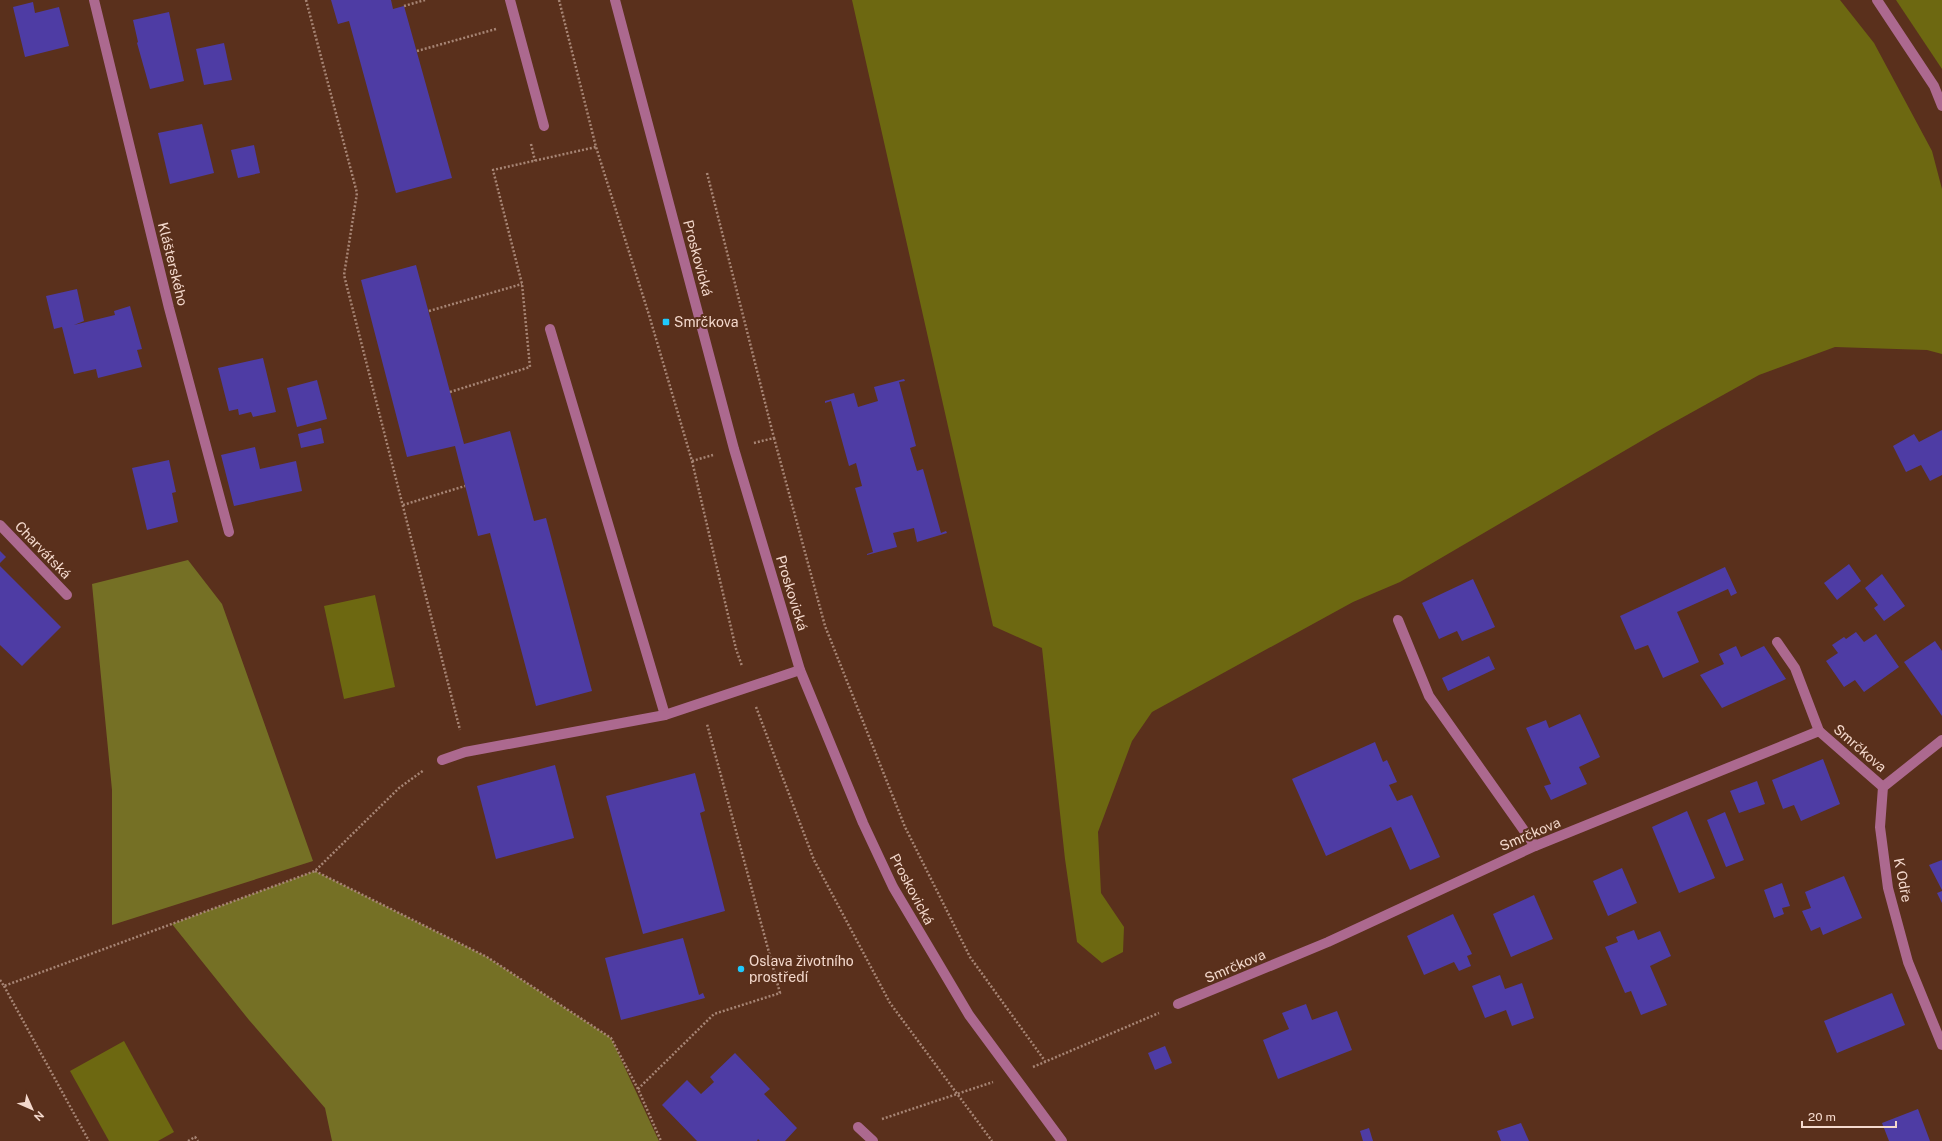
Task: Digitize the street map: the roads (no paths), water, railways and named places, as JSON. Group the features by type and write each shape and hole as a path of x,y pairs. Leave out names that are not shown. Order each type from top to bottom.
{"street":[{"name":"Klášterského","path":"94,0 169,308 229,532"},
{"path":"510,0 544,126"},
{"name":"Proskovická","path":"615,0 734,449 800,670 863,822 893,887 969,1015 1062,1141"},
{"path":"1877,0 1934,86 1942,106"},
{"path":"550,328 665,715"},
{"name":"Charvátská","path":"0,525 67,595"},
{"path":"1398,620 1429,696 1536,846"},
{"path":"1777,642 1795,668 1819,731"},
{"path":"442,760 465,752 665,715 800,670"},
{"name":"Smrčkova","path":"1178,1004 1328,942 1536,846 1819,731 1884,787"},
{"path":"1884,787 1942,740"},
{"name":"K Odře","path":"1884,787 1880,827 1888,888 1908,962 1942,1045"},
{"path":"858,1127 873,1141"}],"place":[{"name":"Smrčkova","path":"666,322"},
{"name":"Oslava životního prostředí","path":"741,969"}]}
